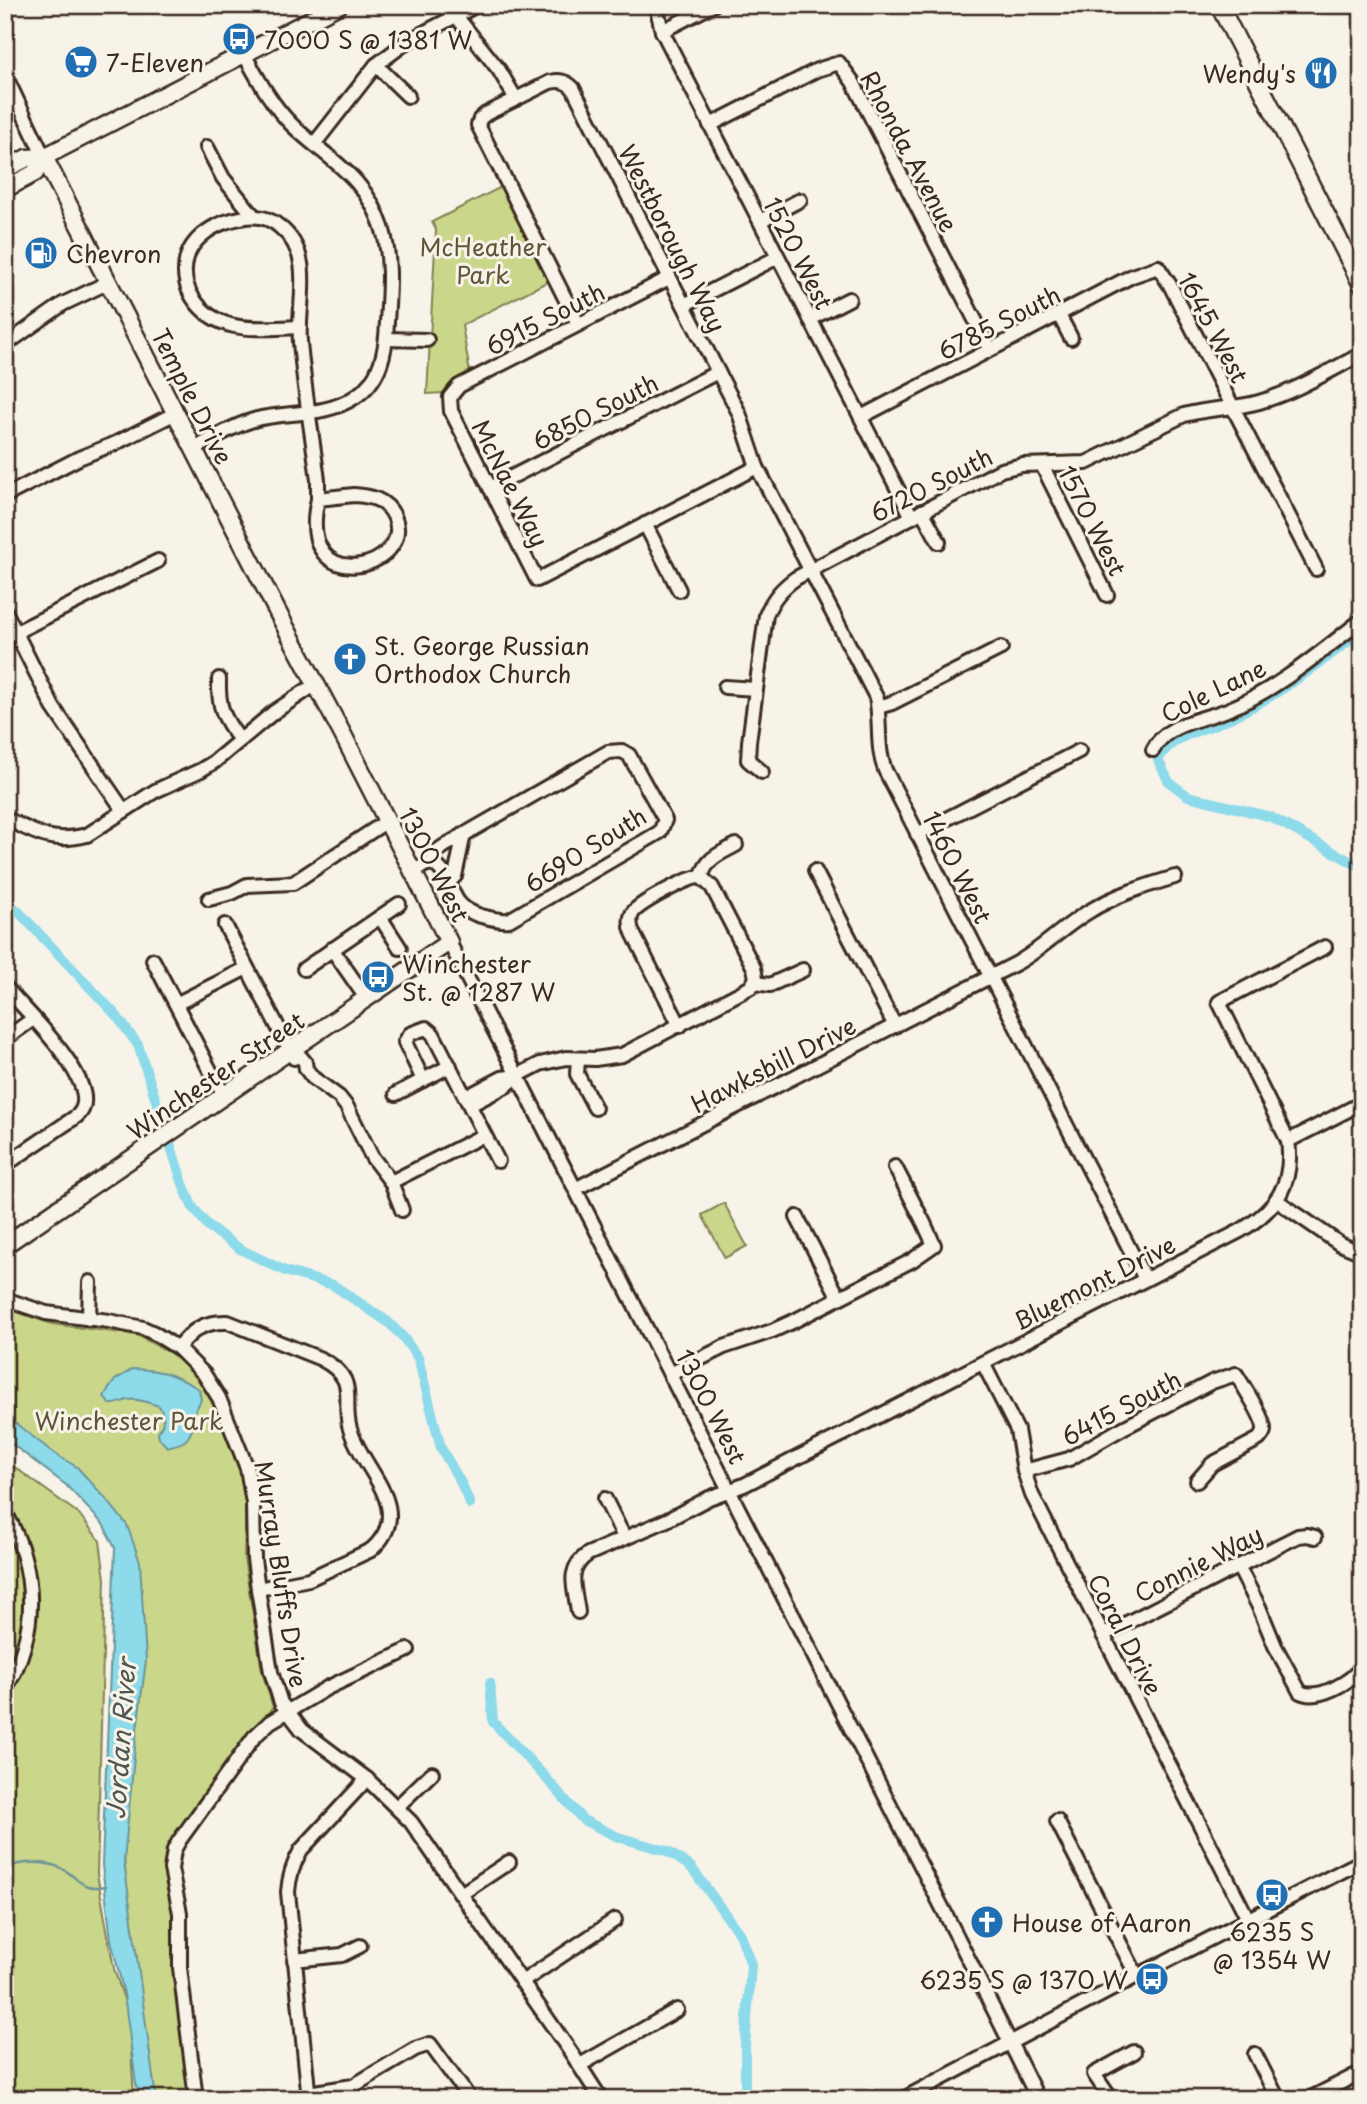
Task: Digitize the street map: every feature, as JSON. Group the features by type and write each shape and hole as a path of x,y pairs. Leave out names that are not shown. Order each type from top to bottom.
{"main road":[{"path":"5,169 27,158 44,157 339,5"},
{"path":"1219,5 1362,285"},
{"path":"5,189 35,173 44,157"},
{"name":"Temple Drive","path":"44,157 343,735"},
{"name":"1300 West","path":"343,735 449,942"},
{"name":"Winchester Street","path":"5,1245 449,942"}],"street":[{"path":"5,9 10,5"},
{"path":"314,143 376,65 408,41 477,5"},
{"name":"1520 West","path":"656,5 662,31 860,417 917,514 939,542"},
{"path":"662,31 713,5"},
{"path":"456,16 499,71 516,99"},
{"path":"194,449 248,422 309,413 340,405 355,397 366,388 380,368 386,339 389,267 382,226 371,203 352,177 278,110 263,90 244,54"},
{"name":"Rhonda Avenue","path":"710,125 817,70 839,63 853,82 990,349"},
{"path":"376,65 408,96"},
{"name":"Temple Drive","path":"5,75 44,157"},
{"name":"Westborough Way","path":"578,324 478,125 480,119 516,99 551,82 562,81 573,88 718,372 744,424 757,467"},
{"path":"207,147 223,178 253,215"},
{"path":"760,221 800,200"},
{"path":"300,327 257,328 222,323 201,310 189,292 184,274 187,255 197,239 220,224 253,215 269,219 289,235 299,251 303,277 300,327 318,480 315,514 318,543 326,556 338,565 352,567 365,564 386,553 396,540 398,528 394,514 386,504 373,496 318,499"},
{"path":"684,305 778,257"},
{"name":"6785 South","path":"860,417 1132,276 1158,267"},
{"name":"1645 West","path":"1158,267 1170,285 1316,569"},
{"name":"6915 South","path":"449,404 453,390 459,386 669,278"},
{"path":"5,345 62,304 109,282"},
{"path":"810,319 849,299"},
{"path":"1059,315 1071,338"},
{"path":"386,339 427,340"},
{"name":"6720 South","path":"762,772 748,760 756,689 766,615 771,603 787,584 810,569 1001,471 1022,465 1086,463 1184,415 1257,403 1277,396 1362,354"},
{"name":"6850 South","path":"490,488 718,372"},
{"name":"McNae Way","path":"449,404 537,580 645,524"},
{"path":"5,496 176,413"},
{"name":"1570 West","path":"1042,464 1107,595"},
{"path":"679,590 645,524 757,467"},
{"name":"1460 West","path":"757,467 872,688 878,707 881,762 1145,1279"},
{"path":"16,632 158,561"},
{"path":"5,611 53,707 124,811"},
{"name":"Cole Lane","path":"1153,750 1164,734 1256,696 1362,620"},
{"path":"878,707 892,703 1001,648"},
{"path":"219,679 220,707 240,740"},
{"path":"5,818 52,839 87,835 155,791 201,770 274,712 316,684"},
{"path":"725,687 756,689"},
{"name":"6690 South","path":"413,871 430,862 434,853 464,834 608,752 622,751 629,755 665,820 660,832 646,841 509,920 498,920 467,911 460,905 439,867 430,862"},
{"path":"917,834 1079,751"},
{"path":"209,899 232,893 247,885 293,883 387,821"},
{"path":"449,883 455,876 464,834"},
{"path":"701,877 710,860 736,845"},
{"path":"815,871 895,1026"},
{"path":"468,1101 506,1086 517,1076 540,1064 555,1060 603,1059 622,1055 680,1026 741,994 751,987 756,978 754,968 710,883 701,877 689,878 654,898 635,910 631,920 633,933 680,1026"},
{"name":"Hawksbill Drive","path":"575,1189 1036,952 1087,912 1126,893 1175,877"},
{"path":"303,969 399,904"},
{"path":"380,917 400,948"},
{"path":"225,925 291,1051 302,1058 313,1078 347,1107 372,1157 391,1182 402,1210"},
{"name":"1300 West","path":"449,942 1038,2099"},
{"name":"Bluemont Drive","path":"578,1612 573,1579 575,1566 588,1554 744,1485 1247,1227 1267,1212 1284,1188 1290,1165 1288,1141 1219,1002 1325,947"},
{"path":"332,949 366,998"},
{"path":"153,960 225,1096"},
{"path":"176,1004 247,968"},
{"path":"755,983 770,985 803,970"},
{"path":"5,987 65,1056 77,1075 84,1095 82,1112 5,1165"},
{"path":"5,1039 33,1019"},
{"path":"423,1080 405,1042 407,1037 422,1028 433,1034 498,1161"},
{"path":"578,1059 578,1074 594,1108"},
{"path":"396,1094 450,1066"},
{"path":"1288,1141 1362,1103"},
{"path":"391,1182 484,1135"},
{"path":"670,1374 724,1347 794,1321 911,1261 934,1245 895,1167"},
{"path":"1276,1200 1340,1244 1362,1252"},
{"path":"797,1217 839,1298"},
{"path":"89,1319 90,1282"},
{"name":"Murray Bluffs Drive","path":"5,1299 46,1313 143,1328 178,1348 197,1364 211,1385 247,1468 253,1503 254,1559 258,1589 274,1684 281,1703 302,1730 367,1779 397,1807 420,1834 601,2099"},
{"path":"178,1348 199,1326 212,1322 228,1322 332,1365 341,1374 347,1387 350,1430 388,1503 389,1524 385,1534 372,1550 301,1581 258,1589"},
{"name":"Coral Drive","path":"983,1363 1017,1430 1024,1471 1032,1495 1248,1919"},
{"name":"6415 South","path":"1024,1471 1069,1459 1212,1382 1236,1374 1264,1425 1263,1434 1259,1439 1212,1464 1198,1481"},
{"path":"605,1499 624,1537"},
{"path":"5,1512 25,1554 31,1594 23,1651 5,1690"},
{"name":"Connie Way","path":"1103,1635 1298,1536 1315,1536"},
{"path":"1238,1566 1275,1646 1300,1692 1306,1695 1322,1693 1350,1679 1362,1666"},
{"path":"196,2099 180,1968 180,1913 173,1877 172,1861 179,1842 254,1737 270,1722 327,1688 408,1650"},
{"path":"397,1807 432,1773"},
{"path":"367,1779 301,1850 289,1877 288,1892 309,2096 353,2086 415,2049 430,2044 470,2099"},
{"path":"1057,1821 1137,1976"},
{"path":"903,2099 1362,1861"},
{"path":"461,1894 509,1862"},
{"path":"522,1982 615,1920"},
{"path":"295,1960 342,1955 359,1946"},
{"path":"580,2065 677,2010"},
{"path":"1111,2099 1094,2074 1134,2052"},
{"path":"1255,2053 1278,2099"},
{"path":"1309,2099 1362,2072"}],"green space":[{"name":"McHeather Park","path":"501,187 549,281 462,325 470,373 449,385 444,393 427,394 436,230 432,222"},
{"path":"724,1203 747,1246 725,1258 702,1215"},
{"name":"Winchester Park","path":"5,1308 52,1324 137,1335 178,1357 200,1380 215,1408 241,1474 246,1503 244,1558 262,1671 273,1707 171,1842 166,1855 166,1874 174,1922 174,1968 190,2099 147,2099 126,1921 115,1523 5,1425"},
{"path":"5,1460 79,1514 100,1541 105,1579 97,1874 114,1969 129,2014 134,2099 5,2099"}],"water":[{"path":"133,1369 168,1374 199,1389 201,1400 193,1415 198,1420 185,1441 167,1447 159,1438 158,1432 163,1419 159,1406 136,1400 109,1404 104,1396 115,1380"},
{"name":"Jordan River","path":"5,1415 55,1454 77,1467 127,1525 140,1562 146,1660 124,1861 156,2099 138,2099 124,1994 111,1940 102,1865 115,1548 103,1524 66,1485 5,1439"}],"waterway":[{"path":"1362,631 1273,695 1255,706 1176,741 1158,760 1169,782 1188,796 1271,817 1362,868"},
{"path":"5,902 17,910 116,1015 138,1045 183,1184 192,1206 208,1226 240,1249 285,1271 333,1285 388,1322 403,1337 418,1358 441,1448 470,1504"},
{"path":"5,1418 12,1406"},
{"path":"490,1683 493,1722 583,1820 618,1837 667,1851 691,1867 741,1936 751,1965 745,2046 745,2099"},
{"path":"5,1868 44,1863 60,1867 88,1886 106,1886"}],"place":[{"name":"7000 S @ 1381 W","path":"239,39"},
{"name":"7-Eleven","path":"81,62"},
{"name":"Wendy's","path":"1321,73"},
{"name":"Chevron","path":"41,253"},
{"name":"St. George Russian Orthodox Church","path":"350,659"},
{"name":"Winchester St. @ 1287 W","path":"378,977"},
{"name":"6235 S @ 1354 W","path":"1272,1895"},
{"name":"House of Aaron","path":"987,1922"},
{"name":"6235 S @ 1370 W","path":"1152,1979"}]}
